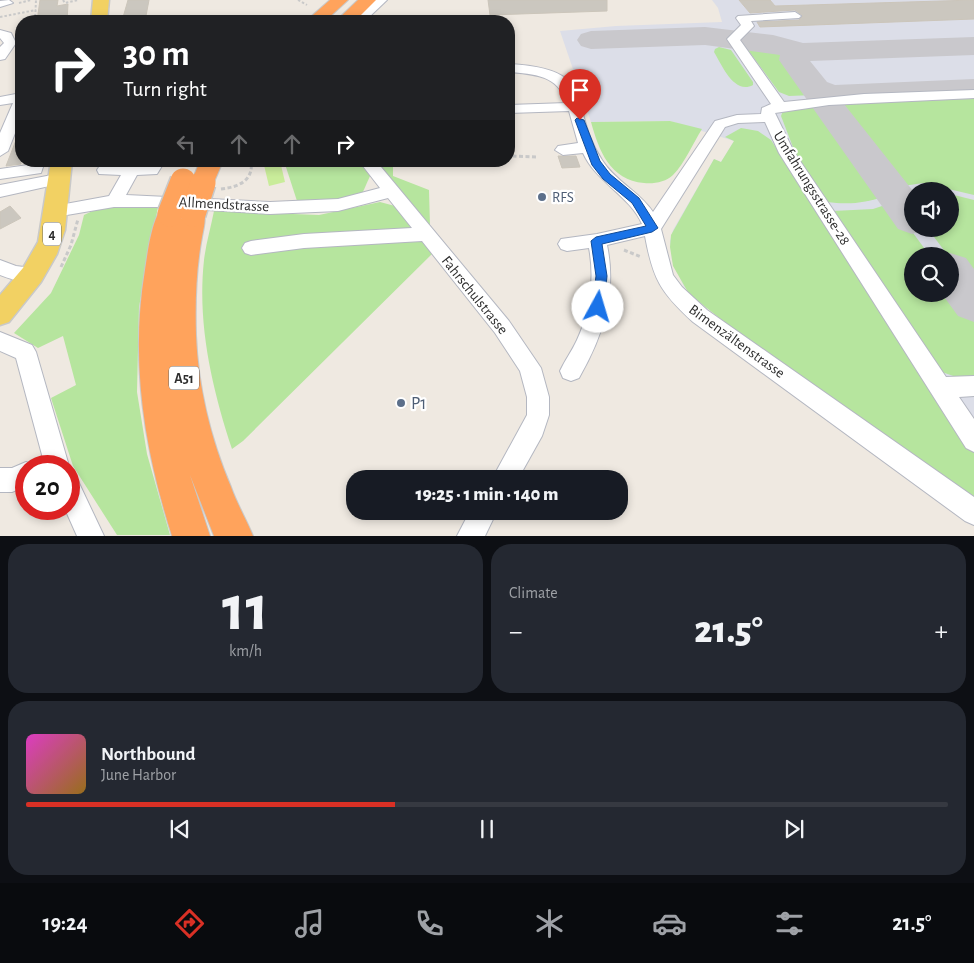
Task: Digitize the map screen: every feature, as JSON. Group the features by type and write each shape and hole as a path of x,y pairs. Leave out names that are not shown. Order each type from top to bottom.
{"highway":[{"path":"322,15 340,0"},
{"path":"337,15 354,0"},
{"path":"351,15 368,0"},
{"name":"A51","path":"192,536 167,462 153,378 151,344 153,299 158,261 181,214 198,172"},
{"name":"A51","path":"181,214 180,348 195,432 211,481 234,536"}],"main road":[{"path":"88,0 92,15"},
{"path":"101,0 101,15"},
{"name":"4","path":"0,314 33,274 47,248 52,232 63,167"}],"street":[{"path":"365,15 382,0"},
{"path":"379,15 395,0"},
{"name":"Umfahrungsstrasse-28","path":"795,16 742,18 748,26 733,39 774,111 788,153 974,440"},
{"path":"0,56 10,43 6,34"},
{"name":"Bimenzältenstrasse","path":"515,68 532,68 555,76 564,83 576,107 588,147 600,169 635,200 652,228 662,272 679,297 700,316 974,512"},
{"path":"567,244 597,245 652,228 720,124 774,111 974,94"},
{"path":"0,101 15,100"},
{"path":"515,109 576,107"},
{"path":"0,150 15,114"},
{"path":"563,150 588,147"},
{"path":"0,174 35,169 36,167"},
{"path":"0,191 60,167"},
{"path":"107,167 105,170 151,170 153,167"},
{"name":"Fahrschulstrasse","path":"372,167 502,327 530,368 537,390 538,414 525,444"},
{"path":"114,201 132,170"},
{"name":"Allmendstrasse","path":"55,211 114,201 159,201 270,208 338,206 392,191"},
{"path":"251,248 304,241 427,234"},
{"path":"571,371 586,348 596,317 601,276 597,245"},
{"path":"0,267 15,274 33,274"},
{"path":"0,341 24,352 49,455"},
{"path":"939,388 974,386"},
{"path":"509,470 525,444"},
{"path":"0,480 15,479"},
{"path":"80,513 91,536"},
{"path":"470,536 479,520"}],"path":[{"path":"36,0 36,15"},
{"path":"63,0 65,3 78,0"},
{"path":"298,0 307,6"},
{"path":"0,17 36,10"},
{"path":"515,156 537,157"},
{"path":"71,245 78,224"},
{"path":"597,245 626,250 662,272"}],"shaded area":[{"path":"712,0 974,0 974,500 684,287 672,260 670,241 673,230 714,159 721,162 734,141 670,121 591,122 560,31 616,26 722,22 718,8"}],"green space":[{"path":"719,47 731,50 753,82 753,85 740,86 729,77 714,52"},
{"path":"779,49 814,95 789,96 779,92 748,50"},
{"path":"974,98 974,195 959,191 959,182 904,182 904,186 897,187 839,109 845,104"},
{"path":"807,107 819,109 829,115 886,196 857,203 827,202 796,155 781,116 783,111"},
{"path":"670,121 702,129 685,159 673,175 656,183 632,181 614,170 602,153 591,122"},
{"path":"741,128 758,131 771,140 974,453 974,500 732,328 689,294 673,266 670,247 671,235 714,159 721,162 734,141 725,137"},
{"path":"264,167 281,167 285,182 269,186"},
{"path":"286,167 363,167 370,176 362,194 339,201 297,201"},
{"path":"381,167 393,167 393,176 429,190 430,226"},
{"path":"959,196 974,200 974,290 959,270 959,247 942,247 934,237 959,237"},
{"path":"380,202 395,206 432,254 243,441 232,449 218,403 208,356 203,308 204,260 214,211 319,215"},
{"path":"891,203 904,221 904,237 916,237 923,247 904,247 904,302 959,302 959,297 974,318 974,377 959,378 939,371 833,211 873,209"},
{"path":"101,207 158,207 139,307 137,392 147,454 170,535 117,535 80,477 80,455 69,455 51,398 76,385 63,336 38,348 14,333 51,293 79,235 84,215"}],"building":[{"path":"40,0 58,0 57,6 68,4 67,15 38,15"},
{"path":"128,0 149,0 146,15 124,15"},
{"path":"488,0 607,0 607,11 490,15"},
{"path":"739,0 770,0 775,6 974,0 974,19 760,27 757,22 799,20 803,16 795,10 750,13"},
{"path":"15,143 15,165 6,166"},
{"path":"558,156 576,156 580,167 562,168"},
{"path":"10,206 21,218 0,229 0,212"}],"taxiway":[{"path":"591,40 705,36 773,44 803,52 974,46"},
{"path":"804,52 795,55 794,60 904,208"},
{"path":"816,89 832,95 974,89"},
{"path":"959,282 974,303"}],"place":[{"name":"RFS","path":"542,197"},
{"name":"P1","path":"401,403"}],"route":[{"path":"580,120 591,156 595,162 607,176 635,200 647,216 652,228 596,241 599,251 601,276 598,307"}]}
